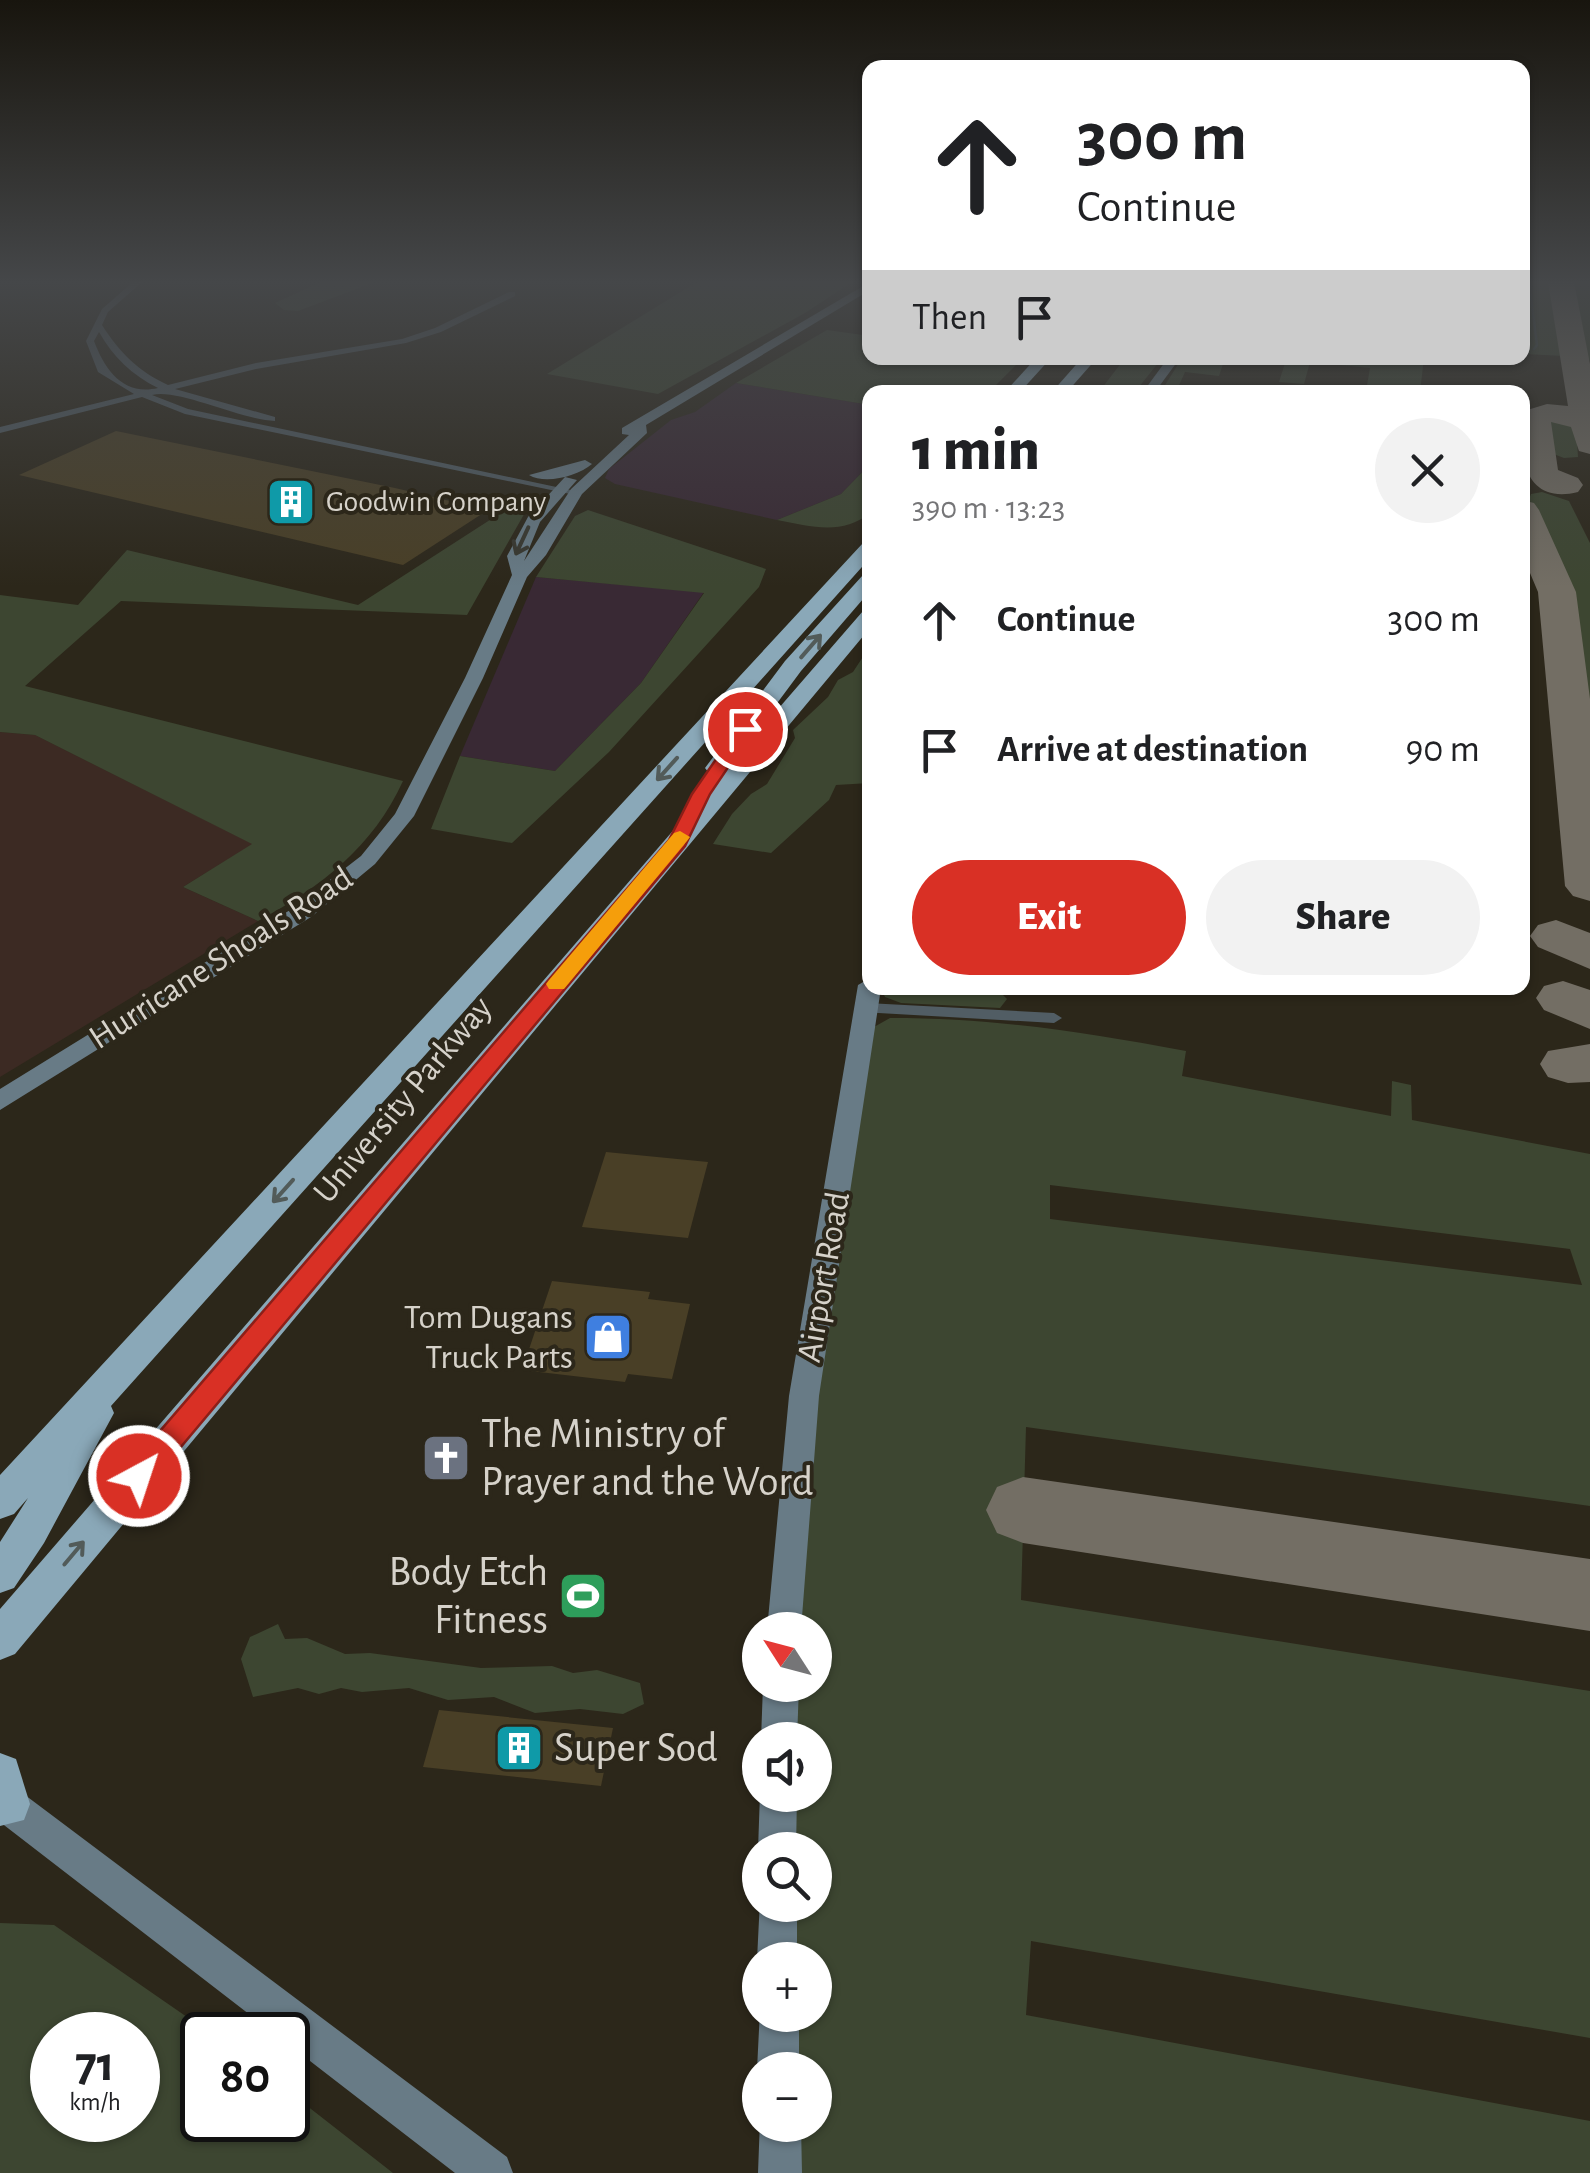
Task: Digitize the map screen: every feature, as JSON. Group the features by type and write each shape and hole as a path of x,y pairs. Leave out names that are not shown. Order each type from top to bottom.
{"highway":[{"name":"University Parkway","path":"0,1502 862,557"},
{"path":"678,842 701,794 758,712 862,588"},
{"name":"University Parkway","path":"4,1644 862,624"},
{"path":"0,1575 40,1514 123,1367"}],"street":[{"path":"122,383 136,394 206,417 533,479 572,471 584,464"},
{"path":"157,383 277,420 568,490"},
{"path":"0,430 174,383"},
{"name":"Hurricane Shoals Road","path":"0,1100 303,912 368,860 404,816 474,678 520,575 538,554 584,464 708,383"},
{"path":"0,438 152,400 162,386"},
{"name":"Hurricane Shoals Road","path":"520,575 515,556 532,520 642,430 640,425"},
{"path":"533,479 546,490 568,490"},
{"path":"868,997 1054,1018"},
{"name":"Airport Road","path":"786,1612 804,1396 868,997"},
{"path":"2,1795 491,2173"},
{"path":"779,2142 780,2173"}],"shaded area":[{"path":"735,383 862,404 862,472 841,494 777,520 615,484 605,478 609,469 671,420 695,412"},
{"path":"536,577 704,592 641,683 555,771 460,756"},
{"path":"0,732 35,735 253,844 183,887 258,921 0,1077"}],"green space":[{"path":"599,383 677,383 658,394"},
{"path":"738,383 998,383 862,385 862,404"},
{"path":"1367,383 1421,383 1421,385"},
{"path":"1546,418 1576,423 1578,457 1564,458 1551,453"},
{"path":"862,472 862,518 837,527 777,520 841,494"},
{"path":"1542,492 1569,501 1590,543 1590,759 1585,754 1566,583 1530,501 1531,494"},
{"path":"527,496 531,502 467,615 121,601 25,686 403,781 377,826 343,863 303,894 258,921 183,887 252,844 35,735 0,732 0,595 78,605 127,550 358,605"},
{"path":"588,510 766,569 759,587 609,752 512,843 431,829 460,756 555,771 641,683 704,593 536,577 575,516"},
{"path":"862,658 862,783 836,785 829,800 771,853 713,844 732,814 767,784 795,738 793,730 828,697 838,680 853,672"},
{"path":"1003,995 1007,999 1000,1008 901,1003 885,997"},
{"path":"890,1018 1039,1027 1186,1051 1182,1076 1391,1116 1392,1081 1411,1085 1412,1120 1590,1154 1590,1506 1026,1427 1021,1600 1590,1691 1590,2038 1031,1941 1026,2015 1590,2121 1590,2173 801,2173 800,2142 832,2142 832,2052 797,2052 797,2032 832,2032 832,1942 795,1942 794,1922 832,1922 832,1832 794,1832 795,1812 832,1812 832,1722 795,1722 795,1702 832,1702 832,1612 799,1612 815,1416 874,1027","holes":["1050,1185 1570,1249 1582,1285 1050,1219"]},
{"path":"278,1624 285,1639 307,1638 345,1654 370,1653 481,1668 552,1666 573,1673 597,1670 640,1683 644,1704 623,1714 580,1709 535,1713 494,1697 448,1700 409,1688 362,1692 341,1688 319,1694 298,1688 253,1697 241,1659 250,1637"},
{"path":"0,1923 54,1925 180,2012 180,2142 310,2142 310,2108 393,2173 0,2173"}],"building":[{"name":"Goodwin Company","path":"116,431 488,510 403,565 19,475"},
{"path":"606,1152 708,1162 688,1238 582,1227"},
{"name":"Tom Dugans Truck Parts","path":"552,1281 650,1292 648,1299 690,1304 672,1379 628,1374 625,1382 522,1370"},
{"name":"Super Sod","path":"439,1710 613,1728 601,1786 423,1767"}],"taxiway":[{"path":"1579,383 1590,444"},
{"path":"1566,485 1542,475 1535,418 1560,413 1586,422"},
{"path":"1530,529 1557,592 1590,886"},
{"path":"1556,936 1590,953"},
{"path":"1563,998 1590,1011"},
{"path":"1568,1064 1590,1063"},
{"path":"1023,1510 1590,1595"}],"slow traffic":[{"path":"557,984 680,837"}],"place":[{"name":"Goodwin Company","path":"291,502"},
{"name":"Tom Dugans Truck Parts","path":"608,1337"},
{"name":"The Ministry of Prayer and the Word","path":"446,1458"},
{"name":"Body Etch Fitness","path":"583,1596"},
{"name":"Super Sod","path":"519,1748"}],"route":[{"path":"139,1476 678,842 701,794 745,729"}]}
